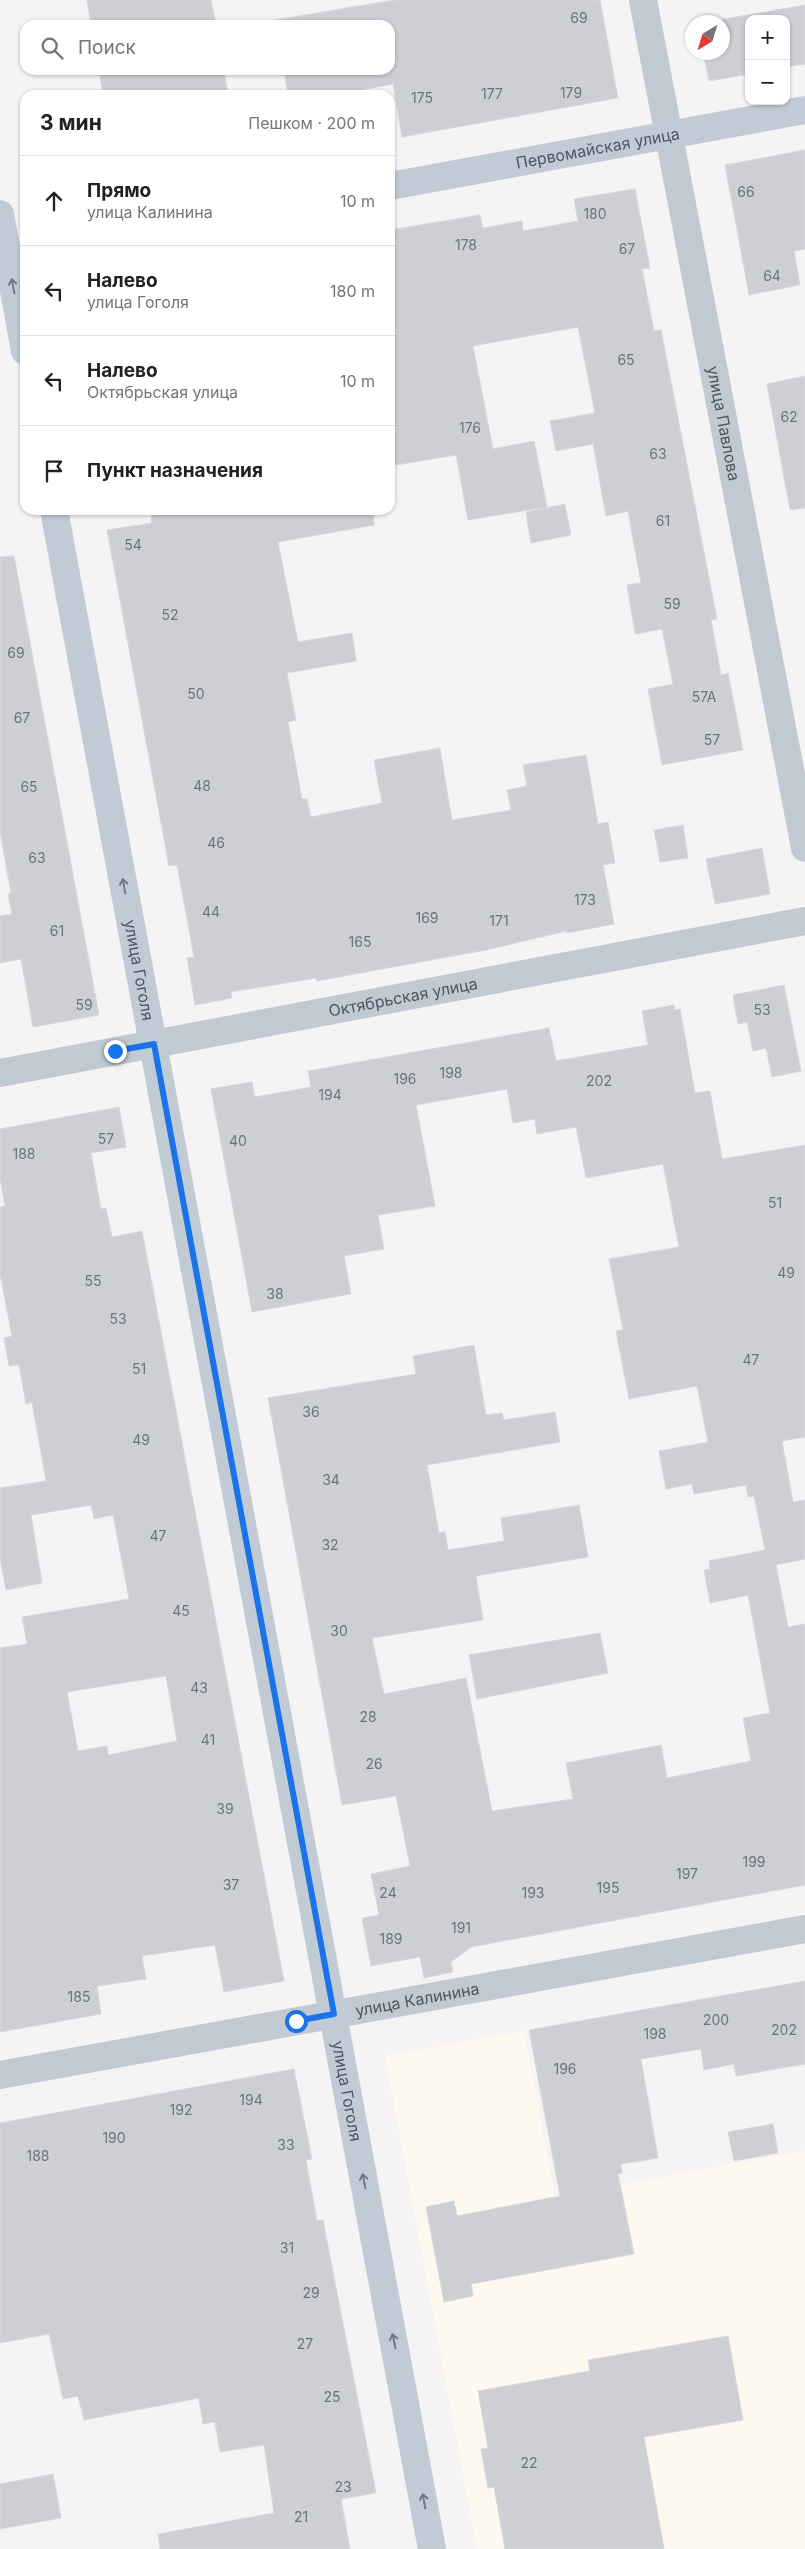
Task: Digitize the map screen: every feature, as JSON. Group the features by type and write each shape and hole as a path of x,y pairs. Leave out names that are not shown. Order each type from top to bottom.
{"street":[{"name":"улица Павлова","path":"643,0 805,848"},
{"name":"Первомайская улица","path":"395,185 805,110"},
{"path":"0,214 11,256 20,317"},
{"name":"улица Гоголя","path":"55,515 432,2549"},
{"name":"Октябрьская улица","path":"0,1073 805,921"},
{"name":"улица Калинина","path":"0,2075 805,1929"}],"shaded area":[{"path":"524,2031 555,2197 805,2151 805,2549 477,2549 385,2056"}],"building":[{"path":"87,0 211,0 215,20 90,20"},
{"path":"394,0 600,0 618,98 402,137 393,84 360,90 287,90 285,75 395,75 395,20 275,20"},
{"path":"805,5 805,64 790,66 790,15 747,15"},
{"path":"745,15 745,75 709,81 705,60 730,60 730,18"},
{"path":"100,75 225,75 227,90 102,90"},
{"path":"805,150 805,249 794,251 800,285 749,295 725,165"},
{"path":"635,189 650,268 642,269 654,331 661,330 717,619 711,620 721,675 728,673 743,750 662,765 648,689 673,684 662,629 635,634 627,585 641,583 628,511 606,516 593,444 556,451 550,421 595,413 578,327 473,346 493,449 534,441 547,507 468,520 456,455 395,465 395,229 480,215 483,228 522,221 523,231 578,221 574,199"},
{"path":"805,376 805,508 790,510 767,384"},
{"path":"565,504 571,535 531,543 526,512"},
{"path":"151,515 373,515 374,525 278,542 298,642 352,633 356,661 287,673 296,720 288,722 302,799 307,799 311,817 382,803 374,760 440,748 452,820 511,810 507,790 527,786 523,765 586,755 598,824 608,822 615,863 603,865 614,924 567,933 567,931 486,950 317,981 316,978 231,992 232,998 195,1005 187,958 194,957 177,865 169,866 107,530 152,523"},
{"path":"14,556 99,1015 33,1027 21,959 0,963 0,916 12,914 8,894 11,893 0,832 0,557"},
{"path":"683,825 688,858 660,862 654,830"},
{"path":"762,848 770,894 715,904 706,859"},
{"path":"784,985 801,1071 772,1077 766,1048 753,1051 747,1022 738,1024 733,995"},
{"path":"674,1005 675,1010 680,1009 695,1093 710,1091 722,1159 805,1145 805,1437 782,1441 793,1502 805,1500 805,1559 776,1565 788,1627 805,1624 805,1885 471,1947 451,1962 453,1972 424,1978 420,1957 371,1966 362,1918 379,1915 371,1874 410,1866 396,1796 342,1805 268,1398 416,1374 413,1356 474,1345 486,1415 502,1413 504,1420 555,1412 560,1442 427,1465 439,1533 445,1532 448,1550 504,1541 501,1518 579,1505 588,1557 476,1576 483,1620 372,1638 384,1694 466,1678 492,1811 573,1799 566,1763 661,1745 667,1778 751,1761 743,1718 770,1713 748,1595 710,1603 704,1570 710,1569 709,1561 765,1550 754,1496 748,1497 746,1485 694,1494 692,1484 666,1489 659,1451 708,1442 697,1386 629,1399 616,1331 623,1330 609,1259 679,1247 663,1164 586,1178 576,1127 537,1134 535,1119 513,1123 507,1089 416,1105 435,1206 378,1215 384,1249 344,1256 351,1294 252,1312 211,1089 252,1082 255,1097 311,1087 308,1071 549,1028 556,1061 648,1045 642,1011"},
{"path":"119,1107 126,1147 91,1153 101,1209 106,1208 112,1237 142,1231 284,1981 224,1992 215,1945 142,1956 146,1979 97,1986 101,2014 0,2032 0,1648 27,1644 22,1617 129,1599 113,1515 94,1519 91,1505 31,1515 42,1583 6,1590 0,1558 0,1488 46,1481 32,1402 26,1404 19,1365 9,1366 4,1338 12,1336 0,1274 0,1207 5,1206 0,1178 0,1129","holes":["166,1676 177,1741 108,1755 107,1746 78,1751 67,1692"]},
{"path":"600,1633 608,1673 477,1699 469,1655"},
{"path":"805,1981 805,2064 736,2076 734,2064 704,2070 701,2049 641,2059 658,2158 621,2164 622,2173 618,2174 634,2254 471,2284 473,2296 444,2302 426,2207 454,2201 457,2216 560,2196 529,2030"},
{"path":"294,2069 312,2159 306,2160 317,2221 323,2220 376,2493 341,2499 350,2549 160,2549 158,2534 274,2513 264,2445 220,2452 215,2422 203,2424 199,2398 84,2420 78,2396 63,2399 49,2334 0,2343 0,2123"},
{"path":"773,2124 778,2153 734,2161 728,2132"},
{"path":"728,2336 743,2420 644,2437 664,2549 505,2549 494,2487 488,2488 481,2449 488,2448 478,2391 590,2371 588,2360"},
{"path":"53,2474 61,2518 0,2529 0,2484"}],"route":[{"path":"115,1051 154,1044 334,2014 296,2021"}]}
